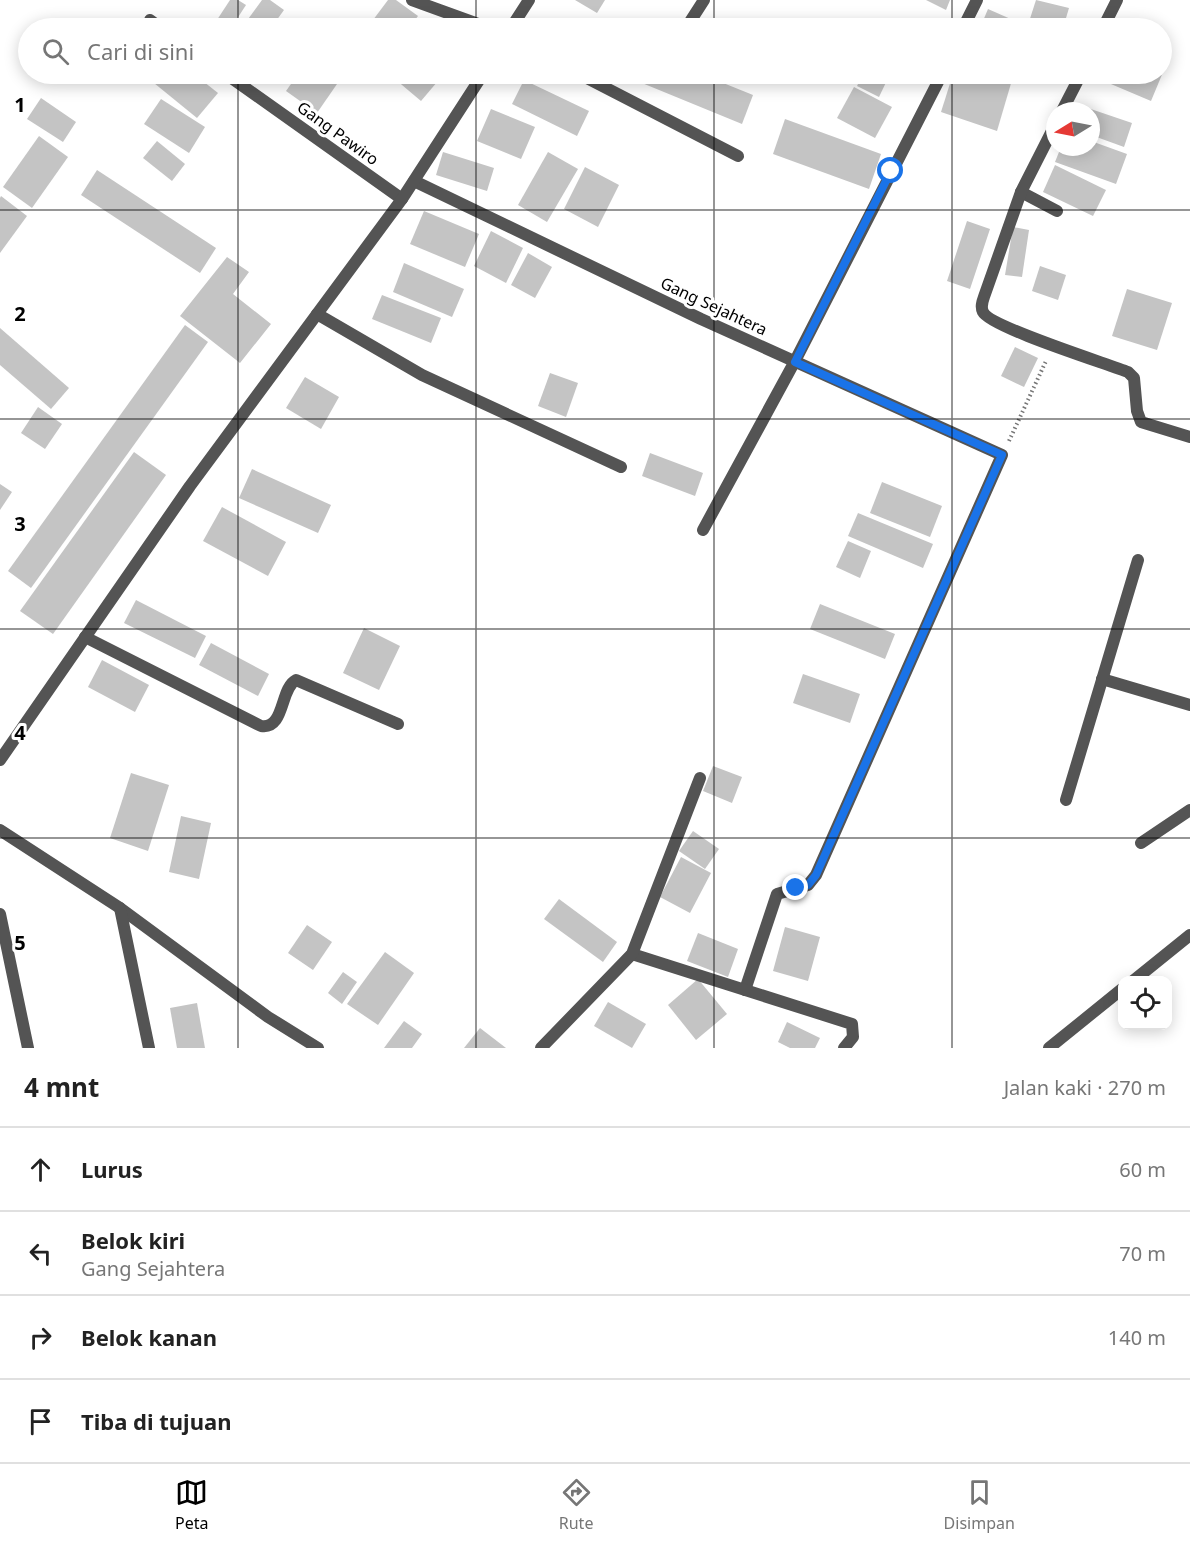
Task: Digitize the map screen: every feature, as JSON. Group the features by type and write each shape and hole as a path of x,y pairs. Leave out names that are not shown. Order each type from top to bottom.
{"street":[{"path":"412,0 462,18"},
{"path":"518,18 529,0"},
{"path":"692,18 704,0"},
{"path":"968,18 977,0"},
{"path":"1108,18 1117,0"},
{"name":"Gang Pawiro","path":"240,84 402,199"},
{"path":"0,760 190,486 402,199 477,84"},
{"path":"598,84 738,156"},
{"path":"703,530 795,362 937,84"},
{"path":"1067,102 1076,84"},
{"path":"1046,143 1021,192 982,305 988,318 1003,327 1128,372 1134,378 1137,411 1141,423 1190,437"},
{"name":"Gang Sejahtera","path":"414,181 795,362 1002,455"},
{"path":"1021,192 1057,211"},
{"path":"317,314 422,375 621,467"},
{"path":"745,990 777,894 808,885 816,875 1002,455"},
{"path":"1066,800 1138,560"},
{"path":"85,637 261,726 265,727 274,722 290,685 296,680 398,724"},
{"path":"1102,679 1190,705"},
{"path":"541,1048 632,954 700,778"},
{"path":"1141,843 1190,810"},
{"path":"0,830 120,908 268,1017 318,1048"},
{"path":"120,908 149,1048"},
{"path":"0,914 28,1048"},
{"path":"1139,976 1190,935"},
{"path":"632,954 852,1024 853,1037 844,1048"},
{"path":"1049,1048 1118,992"}],"path":[{"path":"1002,455 1054,344"}],"building":[{"path":"230,0 238,0 246,5 238,18 218,18"},
{"path":"262,0 270,0 284,10 278,18 249,18"},
{"path":"388,0 396,0 418,16 416,18 374,18"},
{"path":"575,0 605,0 597,13"},
{"path":"926,0 950,0 946,10"},
{"path":"1036,0 1069,8 1066,18 1030,18"},
{"path":"988,9 1009,18 984,18"},
{"path":"155,84 207,84 218,93 197,118"},
{"path":"291,84 337,84 317,113 286,91"},
{"path":"401,84 435,84 421,101"},
{"path":"522,84 532,84 589,111 577,136 512,104"},
{"path":"644,84 726,84 753,95 742,124"},
{"path":"858,84 885,84 879,97 857,86"},
{"path":"950,84 1011,84 997,131 941,112"},
{"path":"1111,84 1158,84 1151,101"},
{"path":"854,87 892,107 875,138 837,118"},
{"path":"41,98 76,122 63,142 27,119"},
{"path":"161,99 205,127 189,153 144,124"},
{"path":"491,109 535,127 521,159 477,141"},
{"path":"1100,112 1132,123 1124,147 1100,138"},
{"path":"785,119 881,154 869,189 773,154"},
{"path":"39,136 68,157 32,208 3,187"},
{"path":"157,141 185,164 172,181 143,158"},
{"path":"1100,144 1127,154 1116,184 1055,162 1057,156 1100,156"},
{"path":"443,152 494,168 487,191 436,175"},
{"path":"548,152 578,169 547,222 518,205"},
{"path":"1055,165 1106,190 1093,216 1043,192"},
{"path":"585,167 619,185 598,227 564,209"},
{"path":"97,170 216,248 200,273 81,195"},
{"path":"1,196 27,216 0,253 0,198"},
{"path":"424,211 479,234 465,267 410,244"},
{"path":"967,221 990,229 970,289 947,281"},
{"path":"1013,227 1029,230 1022,277 1005,275"},
{"path":"491,231 523,248 506,283 474,266"},
{"path":"528,253 552,267 535,298 511,285"},
{"path":"227,257 249,272 233,294 271,324 240,363 180,316"},
{"path":"404,263 464,289 452,317 393,292"},
{"path":"1040,266 1066,275 1058,300 1032,291"},
{"path":"1127,289 1172,303 1157,350 1112,336"},
{"path":"382,295 441,318 431,343 372,319"},
{"path":"185,325 208,342 31,588 8,571"},
{"path":"0,328 69,388 51,409 0,365"},
{"path":"1015,347 1038,358 1024,387 1001,376"},
{"path":"550,373 578,383 566,417 538,406"},
{"path":"305,377 339,397 321,429 286,408"},
{"path":"38,407 62,424 45,449 21,433"},
{"path":"134,452 166,475 53,634 20,611"},
{"path":"650,453 703,473 695,496 642,476"},
{"path":"252,469 331,505 318,533 239,498"},
{"path":"882,482 942,506 930,537 870,513"},
{"path":"0,484 12,492 0,510"},
{"path":"222,507 286,542 268,576 203,541"},
{"path":"858,513 933,544 923,568 848,536"},
{"path":"848,541 871,551 860,578 836,567"},
{"path":"136,600 206,636 195,658 124,623"},
{"path":"820,604 895,634 885,659 810,629"},
{"path":"364,628 400,646 379,690 343,673"},
{"path":"211,643 269,674 258,696 199,665"},
{"path":"102,660 149,685 135,712 88,687"},
{"path":"803,674 860,694 850,723 793,703"},
{"path":"713,766 742,777 732,803 703,791"},
{"path":"131,773 169,785 148,851 110,838"},
{"path":"181,816 211,823 199,879 169,872"},
{"path":"693,831 719,849 705,869 679,851"},
{"path":"681,857 711,873 690,913 660,897"},
{"path":"559,899 617,942 603,962 544,919"},
{"path":"307,925 332,942 313,970 288,953"},
{"path":"785,927 820,937 808,981 773,971"},
{"path":"698,933 738,949 728,977 687,961"},
{"path":"385,952 414,973 378,1025 347,1004"},
{"path":"343,972 357,982 342,1004 328,993"},
{"path":"698,979 727,1014 696,1040 668,1005"},
{"path":"608,1002 646,1024 632,1048 594,1026"},
{"path":"197,1003 205,1048 177,1048 170,1008"},
{"path":"404,1021 422,1034 412,1048 384,1048"},
{"path":"787,1022 820,1038 815,1048 790,1048 778,1042"},
{"path":"480,1028 506,1048 464,1048"}],"route":[{"path":"796,888 808,885 816,875 1002,455 795,362 891,171"}]}
